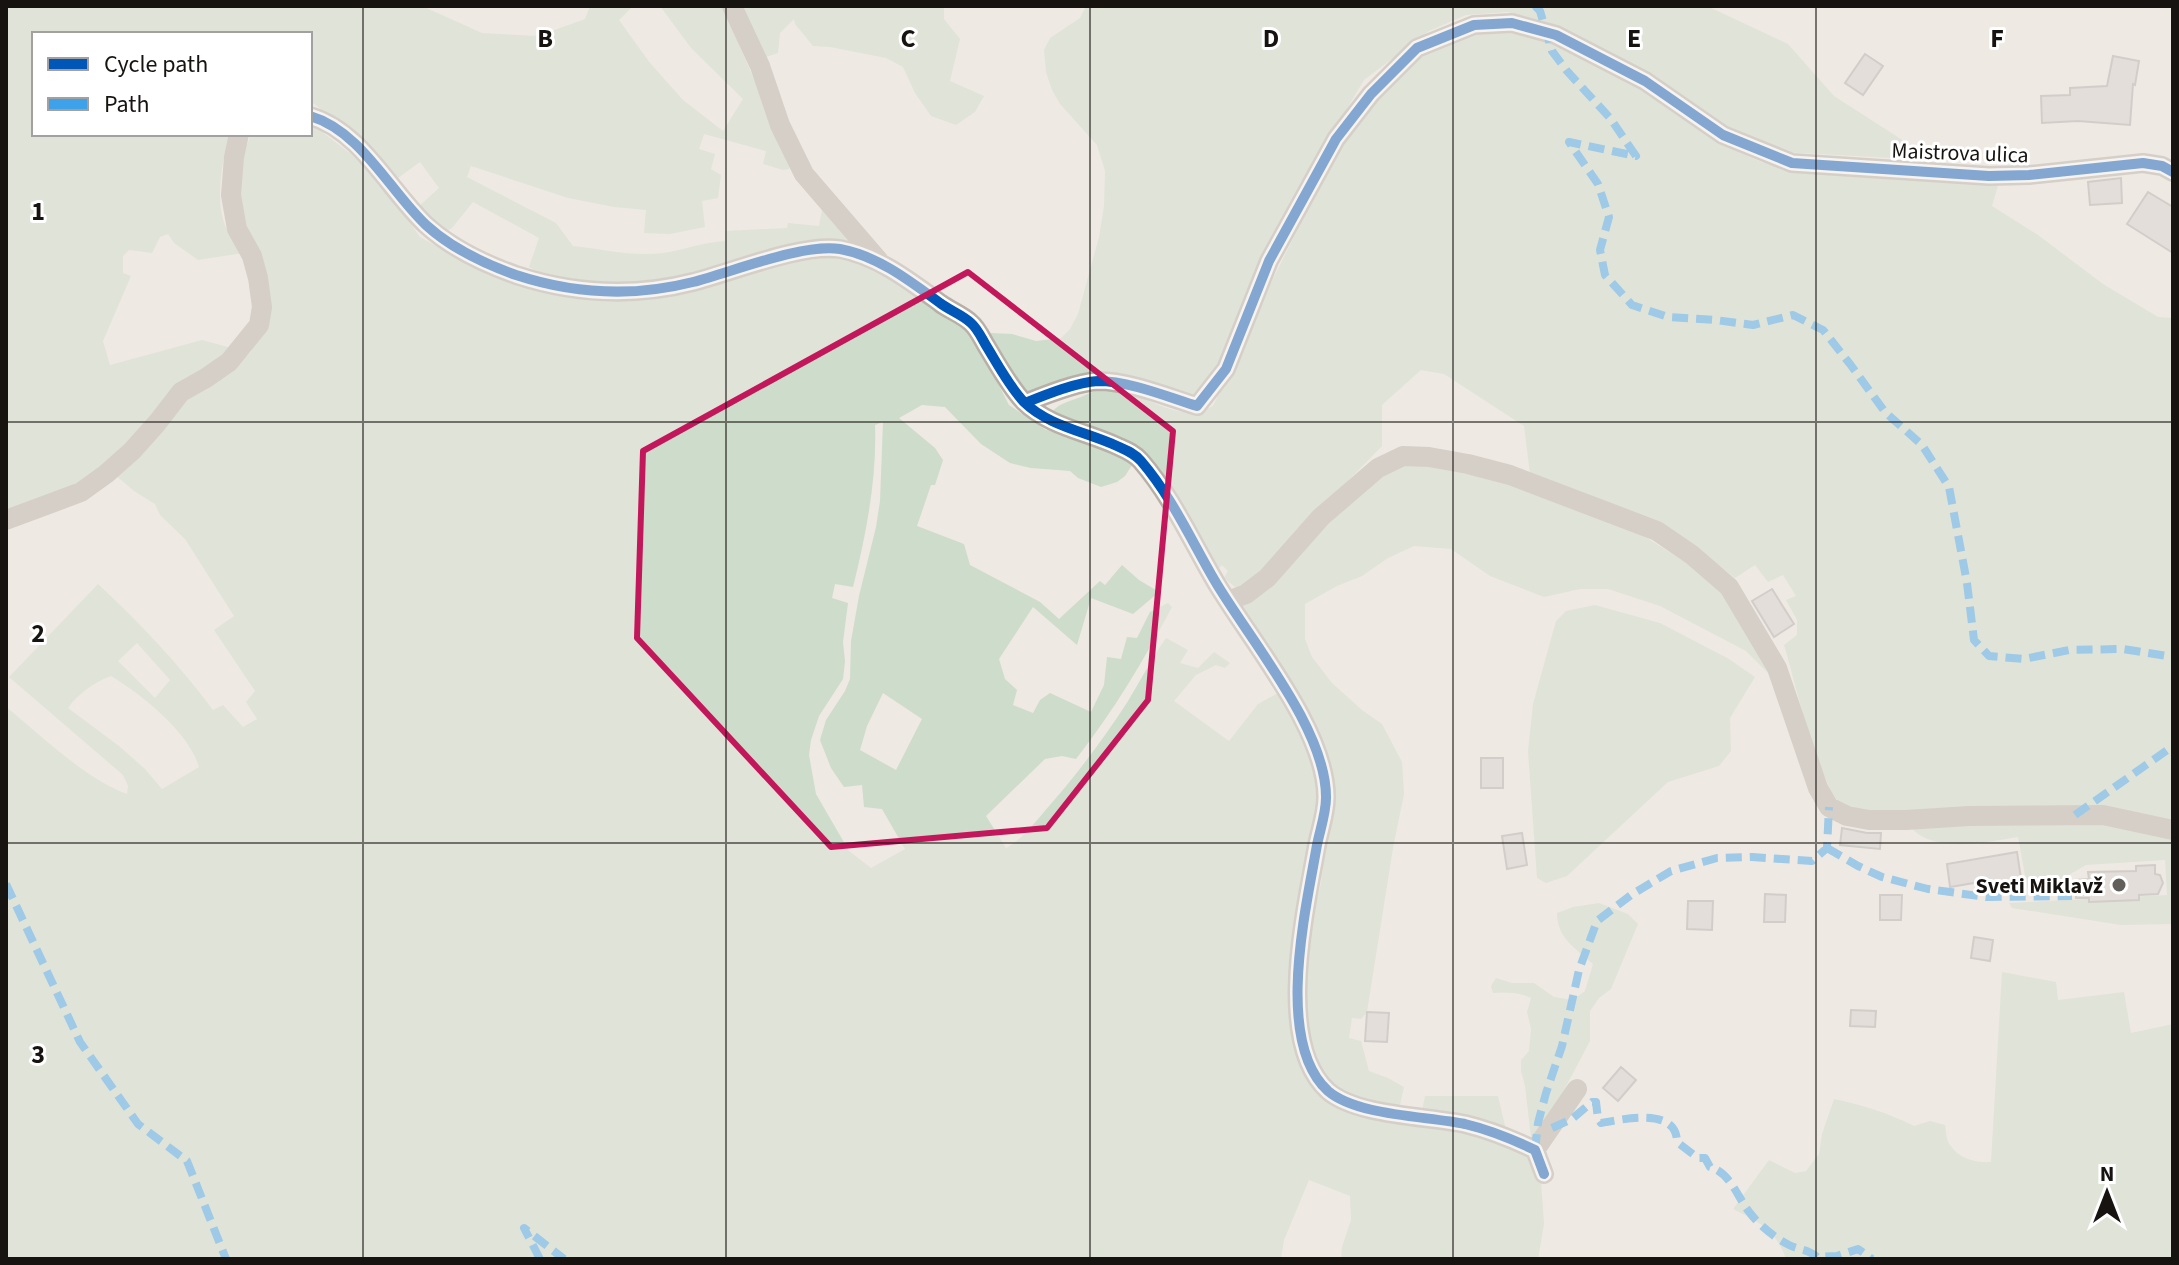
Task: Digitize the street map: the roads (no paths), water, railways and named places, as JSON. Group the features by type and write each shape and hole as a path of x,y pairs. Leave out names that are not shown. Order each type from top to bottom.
{"street":[{"path":"732,6 760,66 780,125 804,174 884,267"},
{"name":"Maistrova ulica","path":"1025,403 1097,381 1138,387 1197,406 1226,369 1269,261 1336,139 1371,94 1417,48 1474,25 1512,23 1556,35 1645,81 1723,135 1792,163 1989,176 2143,163 2162,166 2173,172"},
{"path":"312,117 326,121 364,153 426,225 459,249 513,274 569,289 654,290 812,250 839,249 884,267 905,277 973,324 1003,374 1025,403 1054,422 1137,455 1169,498 1228,601 1291,700 1321,766 1326,798 1297,974 1296,1011 1305,1050 1317,1078 1330,1092 1350,1104 1469,1125 1506,1136 1535,1150 1544,1174"},
{"path":"6,520 81,492 106,474 149,432 181,392 229,362 259,325 262,307 258,278 252,256 237,229 231,195 239,136"},
{"path":"1228,601 1246,594 1267,578 1321,517 1378,468 1403,456 1468,464 1510,475 1657,531 1692,555 1729,587 1777,668 1818,788 1829,807 1847,816 1869,820 2103,815 2173,830"},
{"path":"1535,1150 1577,1089"}],"place":[{"name":"Sveti Miklavž","path":"2119,885"}]}
